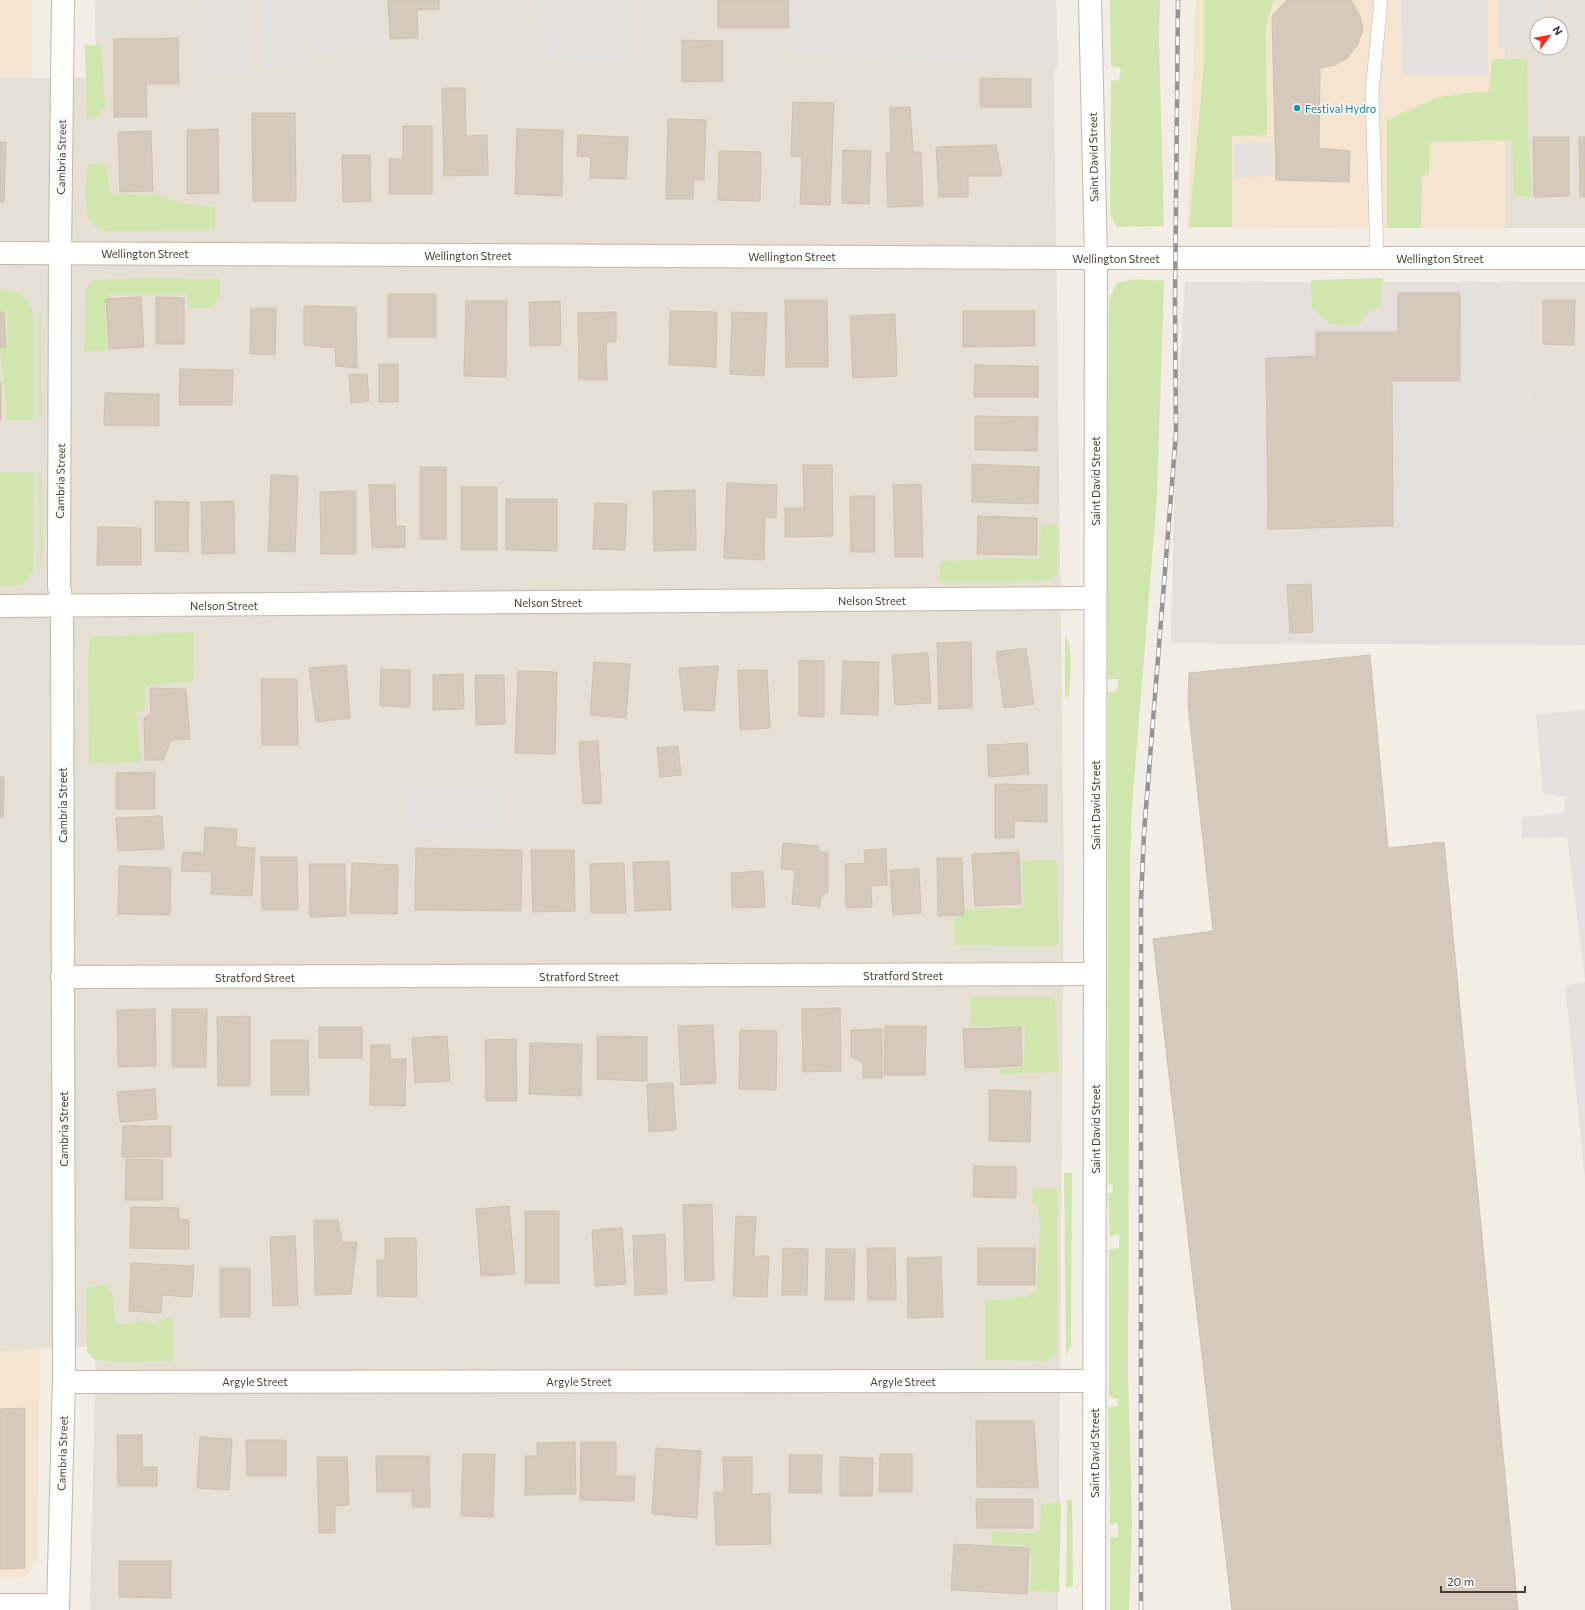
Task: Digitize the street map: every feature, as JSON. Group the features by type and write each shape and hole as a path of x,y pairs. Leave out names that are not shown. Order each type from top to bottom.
{"street":[{"name":"Cambria Street","path":"58,1608 64,1382 62,606 59,586 60,253 63,0"},
{"name":"Saint David Street","path":"1090,0 1096,258 1094,1610"},
{"name":"Wellington Street","path":"0,253 1096,258 1585,258"},
{"name":"Nelson Street","path":"0,606 1096,598"},
{"name":"Stratford Street","path":"62,977 1095,974"},
{"name":"Argyle Street","path":"64,1382 1094,1381"},
{"path":"0,1604 58,1608"}],"lane":[{"path":"1377,258 1372,92 1381,0"}],"shaded area":[{"path":"0,0 32,0 32,78 0,78"},
{"path":"95,0 1053,0 1064,873 1058,1610 90,1610 96,1346 0,1351 0,78 96,78"},
{"path":"206,0 246,0 251,74 207,74"},
{"path":"260,0 383,0 386,50 309,54 307,13 305,68 264,68"},
{"path":"536,0 629,0 629,62 549,60"},
{"path":"792,0 1056,0 1058,68 792,53"},
{"path":"1196,0 1504,0 1506,228 1187,227"},
{"path":"1401,0 1488,0 1488,76 1403,76"},
{"path":"1498,0 1545,0 1545,16 1529,16 1529,46 1499,48"},
{"path":"1504,0 1585,0 1585,228 1506,228"},
{"path":"1272,143 1273,176 1235,177 1234,144"},
{"path":"1243,281 1264,281 1261,366 1213,361 1216,302 1237,297"},
{"path":"1461,281 1479,281 1480,371 1463,372"},
{"path":"1501,281 1519,281 1521,370 1504,371"},
{"path":"1185,282 1528,282 1530,433 1585,433 1585,645 1171,643 1176,433"},
{"path":"1528,282 1585,282 1585,433 1530,433"},
{"path":"1585,710 1585,979 1567,837 1522,838 1522,817 1565,813 1565,797 1543,794 1536,714"},
{"path":"402,785 502,786 501,831 402,829"},
{"path":"1585,982 1585,1177 1565,986"},
{"path":"40,1349 37,1561 26,1577 0,1579 0,1351"}],"green space":[{"path":"1110,0 1160,0 1159,40 1164,226 1117,227 1110,215 1111,81 1119,80 1121,68 1111,66"},
{"path":"1204,0 1274,0 1266,24 1267,135 1232,136 1232,227 1189,227 1204,64"},
{"path":"85,45 101,46 105,108 99,111 97,118 87,118"},
{"path":"1492,59 1527,59 1528,139 1532,197 1514,195 1512,140 1430,142 1429,174 1422,176 1421,228 1387,228 1387,120 1436,98 1464,93 1489,92"},
{"path":"105,162 111,195 154,194 184,204 215,207 215,230 105,231 98,228 91,222 88,214 86,192 87,165"},
{"path":"145,278 220,279 220,293 214,306 203,308 189,308 187,294 110,294 109,302 105,304 107,350 84,352 86,288 94,280"},
{"path":"1383,278 1380,307 1369,310 1358,326 1330,324 1312,307 1311,280"},
{"path":"1134,279 1164,281 1157,497 1132,807 1130,863 1128,1373 1132,1521 1129,1610 1110,1610 1110,1537 1118,1538 1118,1523 1110,1525 1108,1408 1118,1406 1118,1399 1109,1397 1109,1250 1119,1248 1119,1234 1110,1237 1108,1193 1112,1193 1113,1185 1108,1184 1108,692 1117,691 1118,679 1108,679 1107,538 1109,299 1117,283"},
{"path":"0,290 14,291 23,296 30,305 34,318 34,420 6,420 5,393 0,349 8,345 7,312 0,312"},
{"path":"41,310 42,417 39,417 39,321"},
{"path":"0,472 34,472 33,571 23,585 0,586"},
{"path":"39,472 42,473 43,549 40,571"},
{"path":"1041,525 1057,525 1057,575 1049,580 1017,582 939,582 941,561 976,560 977,558 1039,559"},
{"path":"194,632 193,681 145,686 145,711 136,712 141,762 89,763 88,663 90,637"},
{"path":"1065,636 1070,647 1071,674 1069,697 1065,697"},
{"path":"1057,860 1059,942 1054,946 955,945 954,920 966,909 1023,908 1022,861"},
{"path":"970,997 1048,997 1055,1001 1059,1072 1000,1074 1000,1070 1024,1067 1025,1027 972,1026"},
{"path":"1064,1173 1072,1173 1071,1345 1066,1355"},
{"path":"1033,1189 1057,1189 1058,1351 1048,1361 986,1360 986,1300 1027,1297 1037,1290 1040,1224 1037,1202 1032,1203"},
{"path":"104,1284 112,1294 116,1325 150,1320 152,1324 157,1325 159,1319 173,1318 173,1361 116,1362 94,1359 87,1351 86,1288"},
{"path":"1067,1500 1072,1500 1073,1586 1066,1588"},
{"path":"1061,1502 1059,1592 1030,1591 1032,1564 1030,1546 992,1544 991,1531 1028,1533 1040,1530 1041,1505"}],"building":[{"path":"388,0 439,0 439,9 417,10 418,38 390,39"},
{"path":"718,0 788,0 789,28 718,28"},
{"name":"Festival Hydro","path":"1287,0 1351,0 1360,16 1363,28 1358,44 1347,58 1335,65 1320,68 1319,148 1350,151 1349,182 1276,180 1272,16"},
{"path":"178,38 179,84 146,84 147,117 114,117 114,39"},
{"path":"682,40 723,41 723,81 682,82"},
{"path":"980,78 1031,79 1031,107 980,107"},
{"path":"442,88 465,88 466,136 487,135 488,175 444,176"},
{"path":"793,102 834,103 830,205 800,204 802,157 791,156"},
{"path":"910,107 913,152 921,152 923,206 888,207 886,154 891,152 890,108"},
{"path":"252,113 295,113 296,201 253,201"},
{"path":"668,119 706,120 704,180 694,180 693,199 666,199"},
{"path":"403,126 432,126 432,194 389,194 389,159 403,159"},
{"path":"218,129 219,193 187,194 187,130"},
{"path":"517,129 563,130 562,196 515,194"},
{"path":"151,131 153,191 120,192 118,132"},
{"path":"578,135 628,137 626,179 590,178 591,157 577,156"},
{"path":"1533,137 1569,137 1569,196 1534,197"},
{"path":"1579,137 1585,137 1585,197 1580,197"},
{"path":"0,142 6,142 4,202 0,202"},
{"path":"996,145 1002,176 968,176 968,197 939,197 936,147"},
{"path":"843,150 871,151 869,204 842,203"},
{"path":"719,151 761,152 760,201 718,200"},
{"path":"342,155 370,155 371,201 343,202"},
{"path":"1398,293 1460,293 1460,381 1392,381 1393,526 1268,529 1266,358 1316,356 1316,332 1398,332"},
{"path":"388,294 436,294 436,337 388,337"},
{"path":"141,297 144,347 109,349 106,299"},
{"path":"156,297 184,298 184,344 156,344"},
{"path":"785,300 827,300 828,367 786,367"},
{"path":"1543,300 1575,300 1574,345 1543,344"},
{"path":"466,301 507,301 506,377 464,376"},
{"path":"560,301 561,345 530,346 529,302"},
{"path":"304,306 356,307 357,368 336,366 335,348 304,345"},
{"path":"251,308 276,308 275,355 250,354"},
{"path":"670,311 717,312 716,367 669,365"},
{"path":"963,311 1035,311 1035,346 963,347"},
{"path":"0,312 4,312 6,347 0,348"},
{"path":"616,312 616,342 606,342 607,380 579,380 578,313"},
{"path":"732,312 767,313 764,376 730,374"},
{"path":"895,314 897,376 853,378 850,316"},
{"path":"379,364 398,364 398,402 379,402"},
{"path":"975,365 1038,366 1038,397 974,397"},
{"path":"180,369 233,370 232,405 179,405"},
{"path":"367,374 369,401 351,403 349,375"},
{"path":"1,383 1,420 0,420"},
{"path":"105,393 159,394 159,426 104,425"},
{"path":"975,416 1038,417 1037,451 975,450"},
{"path":"972,464 1039,467 1038,504 972,502"},
{"path":"803,465 832,465 833,536 785,537 785,508 804,508"},
{"path":"420,467 446,467 446,539 420,539"},
{"path":"271,475 298,476 295,552 268,551"},
{"path":"727,483 777,485 776,518 765,517 764,560 724,558"},
{"path":"921,484 923,557 895,557 893,485"},
{"path":"369,485 395,485 396,527 405,526 405,547 372,548"},
{"path":"461,487 497,487 497,550 461,550"},
{"path":"695,490 696,550 654,551 653,491"},
{"path":"356,491 356,554 321,554 320,492"},
{"path":"850,496 875,496 875,552 851,552"},
{"path":"506,499 557,499 557,551 506,550"},
{"path":"155,501 189,502 188,552 155,551"},
{"path":"234,501 235,553 202,554 201,502"},
{"path":"595,503 627,504 625,550 593,549"},
{"path":"978,516 1037,518 1037,555 977,554"},
{"path":"98,527 141,528 141,565 97,565"},
{"path":"1311,584 1313,632 1290,633 1287,585"},
{"path":"971,642 972,708 939,709 937,643"},
{"path":"1026,648 1034,704 1004,708 996,652"},
{"path":"928,653 931,703 895,705 892,655"},
{"path":"1370,655 1388,848 1444,842 1518,1610 1232,1610 1153,939 1213,931 1188,705 1189,673"},
{"path":"799,660 824,661 824,717 799,716"},
{"path":"843,661 879,662 878,715 841,714"},
{"path":"594,662 630,664 626,718 590,715"},
{"path":"346,665 350,718 316,722 309,668"},
{"path":"718,666 714,711 684,710 679,668"},
{"path":"381,669 410,670 410,707 380,706"},
{"path":"738,670 767,670 770,728 740,730"},
{"path":"518,671 557,672 555,754 515,753"},
{"path":"463,674 464,709 433,710 433,675"},
{"path":"475,675 504,675 505,724 476,725"},
{"path":"261,679 297,679 298,745 262,745"},
{"path":"150,688 186,689 190,739 171,740 163,760 145,760 144,718 151,714"},
{"path":"598,741 602,803 583,804 579,742"},
{"path":"1027,743 1029,774 989,777 987,745"},
{"path":"678,746 681,775 660,777 657,748"},
{"path":"155,772 155,809 116,809 116,773"},
{"path":"0,777 4,777 3,817 0,817"},
{"path":"995,784 1047,785 1047,822 1014,821 1014,838 995,838"},
{"path":"162,816 164,849 118,851 116,818"},
{"path":"205,827 237,829 236,847 255,848 252,896 211,894 212,872 181,871 183,852 204,853"},
{"path":"783,843 818,846 820,852 828,852 828,892 821,896 820,907 792,904 795,870 781,869"},
{"path":"416,848 522,850 521,911 415,910"},
{"path":"886,849 887,885 871,886 872,907 846,908 845,864 865,863 864,850"},
{"path":"531,850 574,850 575,911 533,912"},
{"path":"1019,852 1021,904 975,906 972,854"},
{"path":"261,857 297,857 298,910 262,910"},
{"path":"937,858 962,858 964,915 938,916"},
{"path":"669,861 671,910 635,911 633,862"},
{"path":"352,863 398,865 397,914 350,913"},
{"path":"624,863 626,913 591,913 590,864"},
{"path":"309,864 345,864 346,916 310,917"},
{"path":"119,866 171,868 170,915 118,914"},
{"path":"919,869 921,913 893,915 890,870"},
{"path":"763,871 765,907 732,908 731,873"},
{"path":"840,1008 841,1071 803,1072 802,1009"},
{"path":"155,1009 156,1066 118,1067 117,1010"},
{"path":"172,1009 207,1009 206,1067 172,1067"},
{"path":"250,1016 250,1086 218,1086 217,1017"},
{"path":"713,1025 716,1083 681,1085 678,1026"},
{"path":"885,1026 926,1026 925,1075 884,1075"},
{"path":"319,1027 362,1027 362,1058 319,1058"},
{"path":"1021,1027 1022,1066 965,1068 963,1029"},
{"path":"882,1029 882,1078 863,1078 863,1063 851,1057 851,1030"},
{"path":"740,1030 777,1031 776,1090 739,1089"},
{"path":"447,1036 450,1081 415,1083 412,1038"},
{"path":"597,1036 647,1037 647,1081 597,1079"},
{"path":"516,1039 517,1101 486,1101 485,1040"},
{"path":"271,1040 308,1040 309,1095 271,1095"},
{"path":"530,1043 582,1044 581,1096 529,1094"},
{"path":"371,1045 390,1045 390,1059 406,1059 405,1106 370,1105"},
{"path":"673,1083 676,1130 649,1132 647,1084"},
{"path":"155,1089 157,1119 120,1122 117,1092"},
{"path":"989,1090 1031,1091 1030,1142 989,1141"},
{"path":"123,1126 171,1126 171,1157 122,1157"},
{"path":"126,1159 163,1160 163,1200 125,1200"},
{"path":"974,1166 1016,1167 1016,1198 973,1197"},
{"path":"712,1204 714,1280 685,1281 683,1205"},
{"path":"509,1206 515,1274 481,1276 476,1209"},
{"path":"131,1207 179,1208 179,1219 189,1220 189,1249 130,1248"},
{"path":"525,1211 559,1211 559,1283 525,1283"},
{"path":"736,1216 756,1217 754,1256 769,1256 767,1297 733,1296"},
{"path":"314,1220 338,1220 342,1242 357,1242 351,1294 315,1295"},
{"path":"622,1228 626,1284 595,1286 592,1230"},
{"path":"665,1234 667,1294 635,1295 633,1236"},
{"path":"295,1236 298,1305 273,1306 270,1237"},
{"path":"385,1238 416,1238 417,1297 377,1296 377,1260 385,1260"},
{"path":"783,1248 808,1249 807,1295 782,1295"},
{"path":"867,1248 895,1248 896,1300 868,1300"},
{"path":"978,1248 1035,1248 1035,1285 978,1285"},
{"path":"826,1249 855,1249 854,1300 825,1300"},
{"path":"941,1257 943,1317 908,1318 907,1258"},
{"path":"131,1263 194,1266 192,1297 162,1295 161,1313 129,1311"},
{"path":"220,1268 250,1268 250,1317 220,1317"},
{"path":"25,1408 25,1568 0,1569 0,1409"},
{"path":"976,1421 1034,1421 1038,1488 977,1487"},
{"path":"117,1435 142,1435 142,1467 157,1467 157,1486 118,1486"},
{"path":"200,1437 232,1439 229,1490 197,1488"},
{"path":"246,1440 286,1440 286,1476 247,1476"},
{"path":"575,1442 576,1494 525,1495 525,1456 537,1456 537,1443"},
{"path":"581,1442 616,1442 616,1476 635,1476 634,1501 580,1500"},
{"path":"656,1448 701,1451 697,1518 652,1514"},
{"path":"463,1454 495,1454 493,1517 461,1516"},
{"path":"880,1454 912,1454 912,1492 879,1492"},
{"path":"789,1455 822,1455 821,1493 789,1493"},
{"path":"376,1456 429,1456 430,1507 412,1507 412,1492 377,1492"},
{"path":"317,1457 347,1457 349,1505 335,1506 335,1533 319,1533"},
{"path":"723,1457 752,1457 752,1494 770,1493 771,1544 716,1545 714,1492 724,1492"},
{"path":"840,1457 873,1458 872,1496 840,1496"},
{"path":"976,1499 1033,1499 1033,1528 977,1528"},
{"path":"954,1544 1029,1548 1027,1594 951,1590"},
{"path":"119,1561 171,1561 171,1598 119,1597"}],"railway":[{"path":"1141,1610 1141,901 1144,833 1176,433 1175,302 1178,0"}],"place":[{"name":"Festival Hydro","path":"1297,108"}]}
